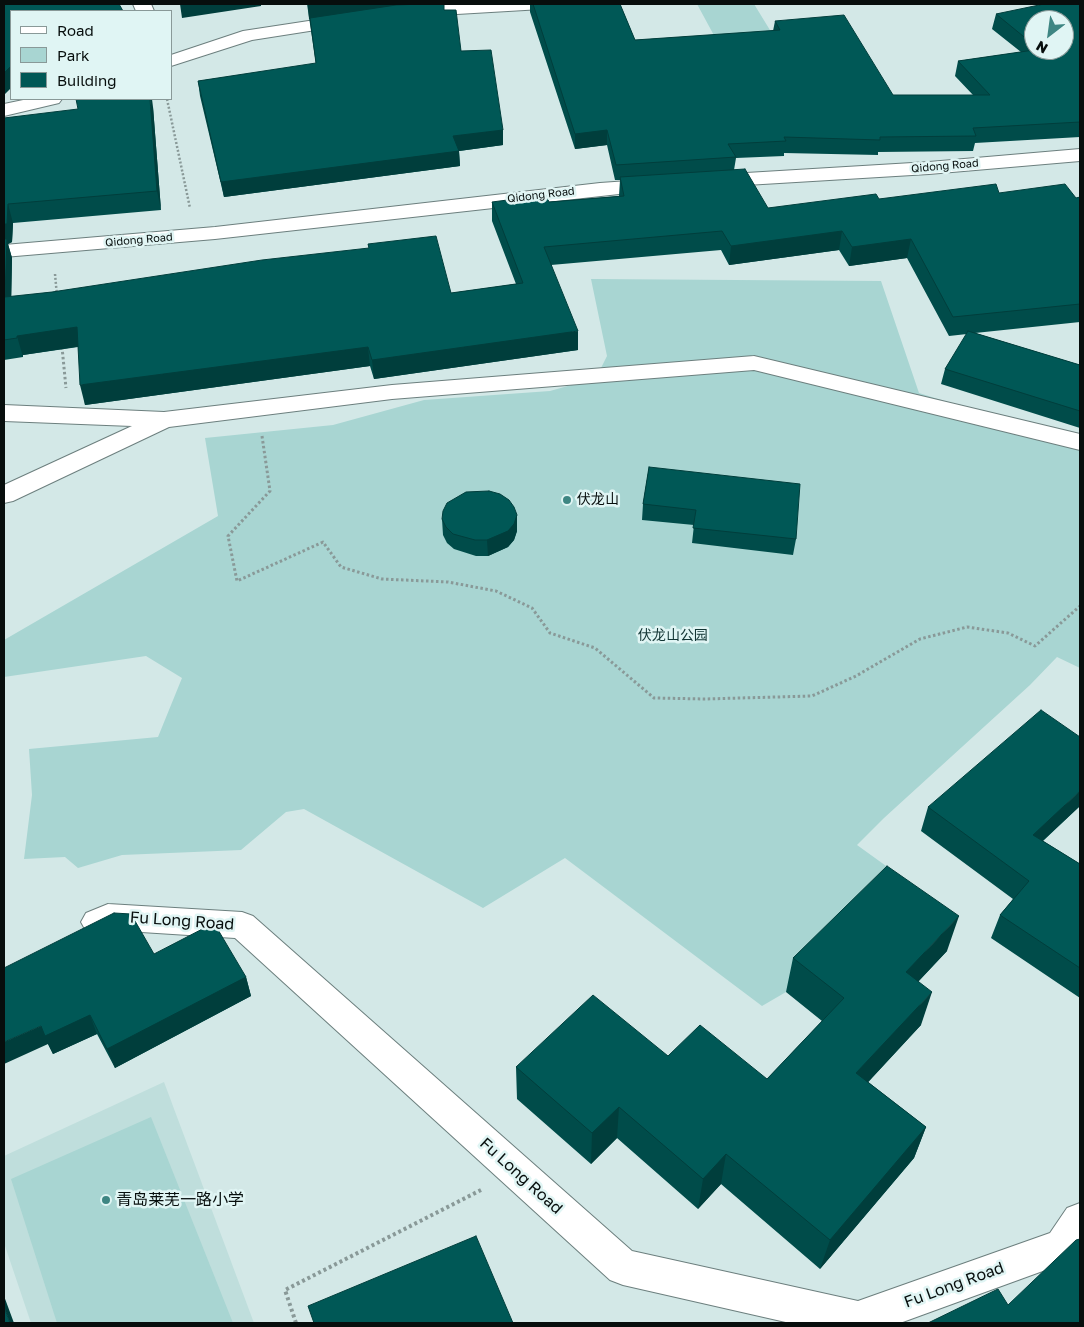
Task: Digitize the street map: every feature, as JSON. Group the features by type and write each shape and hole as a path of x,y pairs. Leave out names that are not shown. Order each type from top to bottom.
{"street":[{"path":"387,14 542,4"},
{"path":"172,61 249,34 367,17"},
{"path":"4,110 48,100"},
{"name":"Qidong Road","path":"4,251 195,234 600,189 929,168 1080,155"},
{"path":"4,413 164,420 392,392 754,363 1080,442"},
{"path":"4,495 164,420"},
{"name":"Fu Long Road","path":"73,934 108,917 242,925 623,1268 858,1320 1062,1246 1080,1220"}],"path":[{"path":"167,100 195,234"},
{"path":"53,247 57,297"},
{"path":"62,346 68,416"},
{"path":"257,408 270,491 228,536 237,581 323,542 341,567 382,579 448,582 496,591 532,608 550,633 595,648 654,698 705,700 812,696 856,676 920,638 967,627 1008,633 1035,646 1080,606"},
{"path":"296,1323 285,1290 516,1172"}],"shaded area":[{"name":"青岛莱芜一路小学","path":"164,1082 254,1323 31,1323 4,1243 4,1156"}],"green space":[{"path":"697,4 754,4 773,35 717,41"},
{"name":"伏龙山公园","path":"591,279 881,281 919,393 1080,444 1080,668 1057,657 1030,685 857,845 900,876 786,992 762,1006 565,858 483,908 304,809 286,812 241,850 122,855 78,868 65,857 24,859 32,795 29,749 158,737 182,678 146,656 4,677 4,640 218,516 205,438 333,425 424,400 550,391 596,378 607,356"},
{"name":"青岛莱芜一路小学","path":"151,1117 233,1323 57,1323 11,1179"}],"building":[{"path":"4,4 119,4 122,10 10,10 10,67 4,73"},
{"path":"444,4 444,10 456,10 461,51 491,50 503,130 453,136 459,151 221,182 198,81 316,63 310,18 396,5"},
{"path":"533,4 620,4 635,40 780,30 775,21 844,15 893,95 990,95 958,61 1024,51 1024,60 1074,60 1074,10 1024,10 1024,37 996,14 1044,4 1080,4 1080,122 973,128 976,136 880,137 880,140 784,137 786,141 728,144 736,157 616,165 607,130 575,134"},
{"path":"76,100 150,100 157,191 8,204 7,224 4,224 4,118 78,109"},
{"path":"745,169 768,208 876,194 879,199 996,184 999,193 1065,184 1076,198 1080,197 1080,304 953,317 911,239 852,247 842,231 731,246 722,231 544,247 578,331 372,360 368,347 80,385 77,327 17,336 17,338 4,340 4,239 7,239 5,297 52,292 262,260 369,248 368,244 436,236 451,293 523,283 492,202 546,195 549,202 624,196 620,177"},
{"path":"968,331 1080,365 1080,411 945,369"},
{"path":"649,467 800,484 796,539 693,528 696,510 643,504"},
{"path":"489,491 500,494 509,500 514,507 517,515 514,524 508,531 487,540 475,540 453,534 446,527 442,519 447,503 466,492"},
{"path":"1041,710 1080,737 1080,791 1033,835 1080,864 1080,968 1000,915 1029,881 928,807"},
{"path":"887,866 959,916 906,972 932,992 856,1073 926,1127 830,1240 726,1154 703,1179 619,1107 592,1133 516,1067 593,995 668,1056 700,1025 767,1079 844,998 793,958"},
{"path":"114,913 131,914 154,954 214,923 246,977 107,1049 90,1015 45,1036 41,1026 4,1042 4,968"},
{"path":"476,1236 513,1323 314,1323 308,1306"},
{"path":"1080,1239 1080,1323 928,1323 998,1289 1008,1305 1076,1240"},
{"path":"4,1307 10,1323 4,1323"}],"place":[{"name":"伏龙山","path":"567,500"},
{"name":"青岛莱芜一路小学","path":"106,1200"}]}
